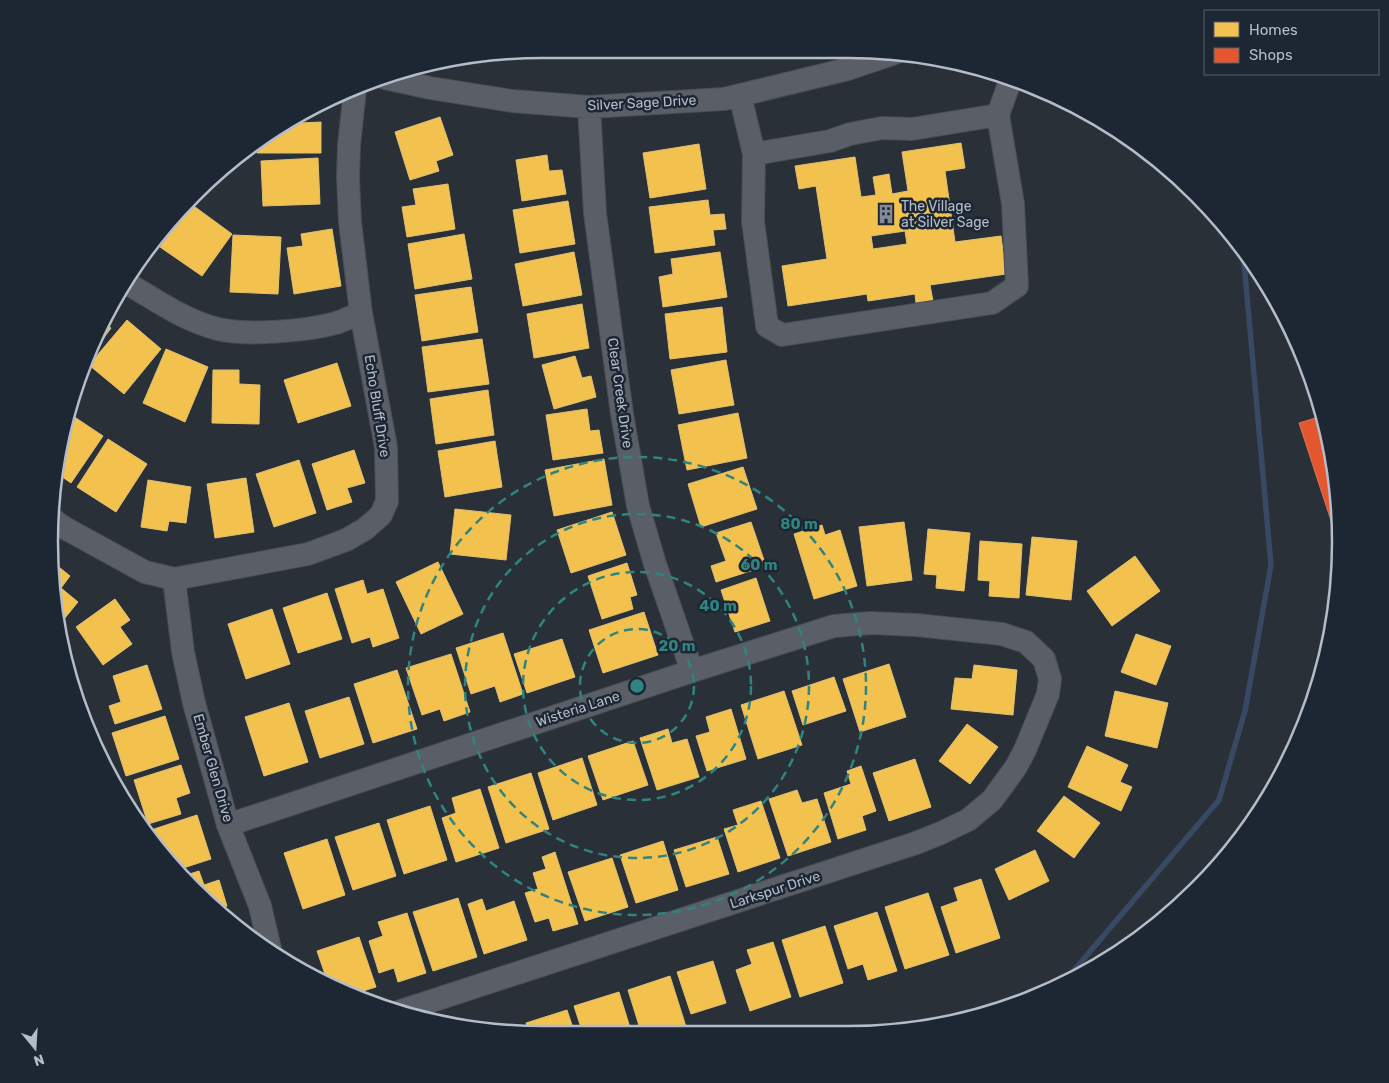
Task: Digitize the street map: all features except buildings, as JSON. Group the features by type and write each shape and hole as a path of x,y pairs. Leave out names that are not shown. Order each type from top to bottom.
{"street":[{"name":"Silver Sage Drive","path":"395,80 430,88 512,101 589,107 724,99 848,68 876,59"},
{"path":"740,95 754,154 753,221 767,326 782,335 992,302 1017,286 1013,204 998,115 1009,85"},
{"name":"Echo Bluff Drive","path":"59,524 145,572 174,579 308,554 346,540 381,515 386,501 386,447 361,313 350,222 348,145 354,95"},
{"name":"Clear Creek Drive","path":"589,107 595,213 622,414 638,506 655,564 692,671"},
{"path":"754,154 830,142 850,134 882,128 912,129 998,115"},
{"path":"131,285 190,319 218,329 236,332 250,333 310,328 337,322 361,313"},
{"name":"Ember Glen Drive","path":"174,579 182,652 194,703 228,825 260,906 268,940"},
{"name":"Wisteria Lane","path":"228,825 692,671 834,626 871,623 916,625 1002,634 1026,642 1044,659"},
{"name":"Larkspur Drive","path":"411,1008 916,844 968,820 992,800 1016,767 1025,750 1048,694 1050,679 1044,659"}],"waterway":[{"path":"1075,969 1219,800 1245,711 1271,565 1244,265"}],"place":[{"name":"The Village at Silver Sage","path":"886,214"}]}
